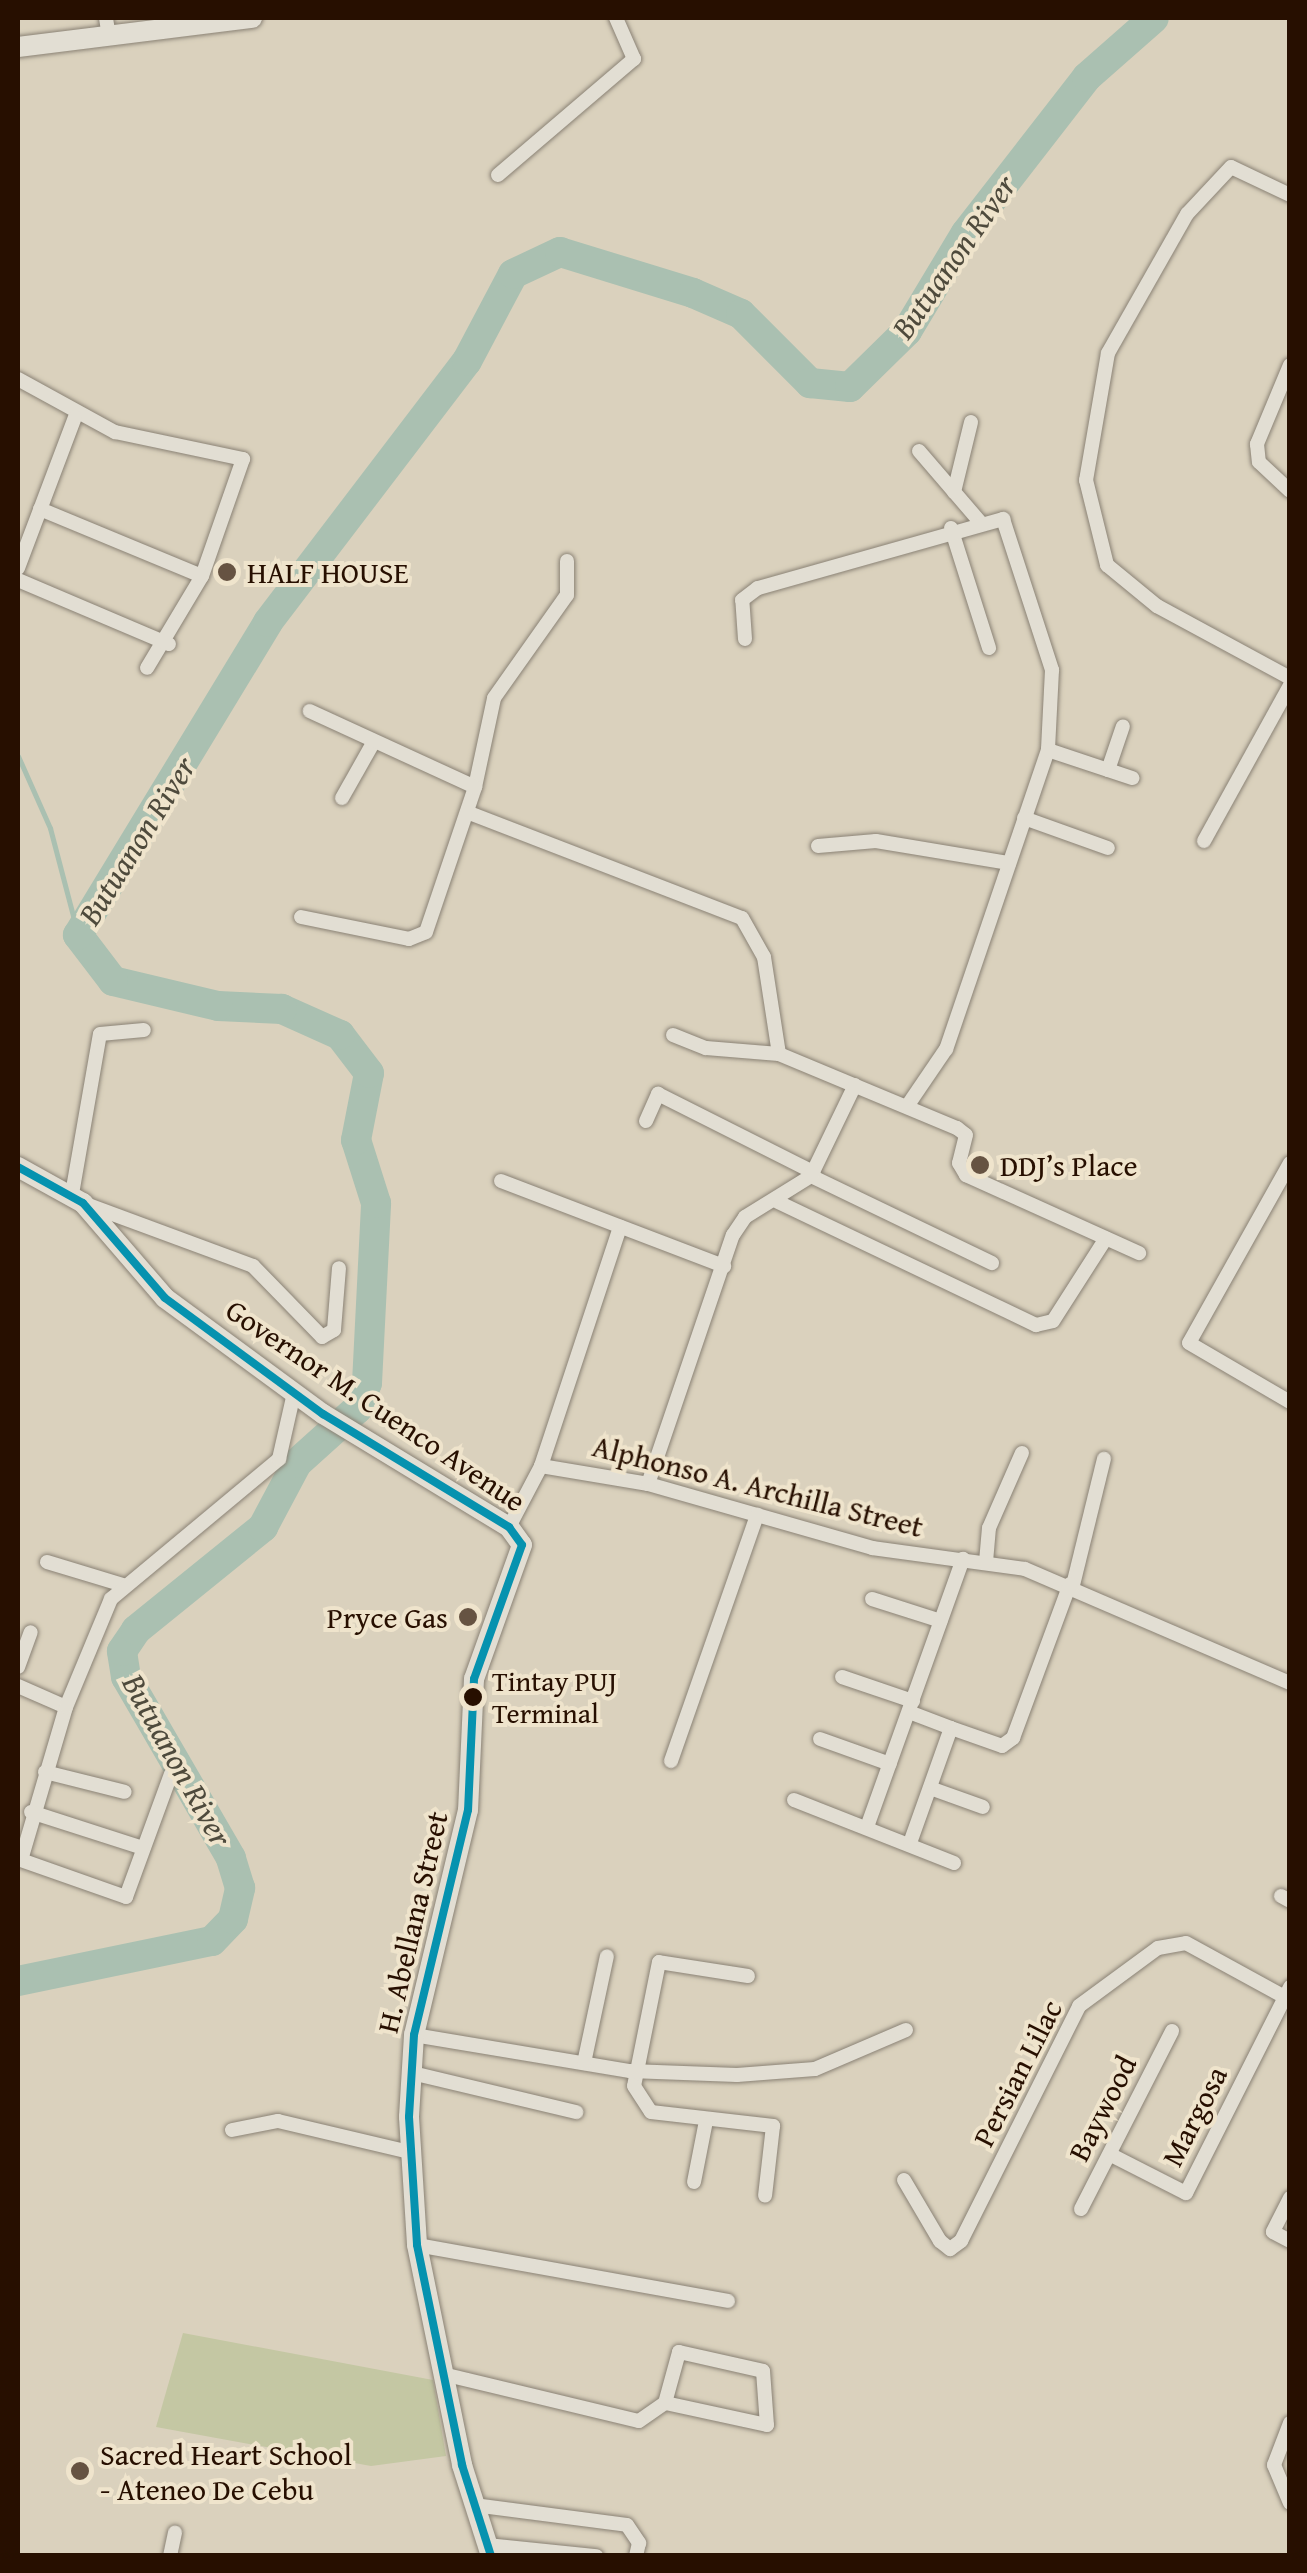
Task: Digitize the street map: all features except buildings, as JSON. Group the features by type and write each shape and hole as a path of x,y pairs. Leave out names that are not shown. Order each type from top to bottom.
{"main road":[{"path":"18,48 108,28 252,18"},
{"name":"Governor M. Cuenco Avenue","path":"18,1167 77,1198 165,1298 294,1393 418,1477 515,1533"},
{"name":"H. Abellana Street","path":"489,2550 474,2505 417,2244 409,2152 414,2035 468,1810 474,1679 515,1533"}],"street":[{"path":"498,174 634,59 616,18"},
{"path":"1204,841 1290,682 1133,590 1094,544 1086,480 1108,353 1187,214 1231,167 1290,195"},
{"path":"1290,365 1257,444 1260,462 1290,491"},
{"path":"18,379 75,417 243,458 202,576 168,644 147,668"},
{"path":"18,568 75,417"},
{"path":"954,492 971,422"},
{"path":"919,451 981,523"},
{"path":"40,509 202,576"},
{"path":"745,639 742,600 758,588 952,528 1003,520 1052,670 1048,750 946,1049 908,1105"},
{"path":"952,528 989,648"},
{"path":"301,917 409,940 426,932 472,814 494,698 568,595 566,561"},
{"path":"18,580 168,644"},
{"path":"310,711 372,745 475,786"},
{"path":"1108,770 1123,726"},
{"path":"342,798 372,745"},
{"path":"1048,750 1132,778"},
{"path":"472,814 742,918 764,957 779,1054"},
{"path":"1024,818 1108,848"},
{"path":"818,846 876,841 1009,863"},
{"path":"144,1030 100,1034 77,1198 253,1266 322,1337 334,1330 339,1268"},
{"path":"673,1035 706,1048 779,1054 908,1105 966,1135 959,1163 966,1175 1140,1253"},
{"path":"648,1484 724,1266 745,1217 778,1202 812,1174 855,1085"},
{"path":"646,1120 658,1094 992,1263"},
{"path":"1290,1163 1190,1344 1290,1402"},
{"path":"502,1181 724,1266"},
{"path":"778,1202 1036,1325 1053,1320 1106,1238"},
{"path":"515,1533 620,1227"},
{"path":"171,1774 120,1899 21,1860 66,1707 123,1586 280,1459 294,1393"},
{"path":"986,1562 989,1528 1022,1454"},
{"path":"842,1677 951,1728 1008,1745 1072,1584 1104,1459"},
{"name":"Alphonso A. Archilla Street","path":"541,1466 648,1484 872,1548 986,1562 1072,1584 1186,1642 1290,1682"},
{"path":"671,1762 757,1515"},
{"path":"867,1827 963,1559"},
{"path":"46,1562 123,1586"},
{"path":"872,1599 941,1621"},
{"path":"18,1667 31,1632"},
{"path":"18,1686 66,1707"},
{"path":"910,1844 951,1728"},
{"path":"820,1739 890,1764"},
{"path":"44,1772 125,1792"},
{"path":"930,1788 982,1806"},
{"path":"794,1800 954,1863"},
{"path":"32,1812 143,1848"},
{"name":"Persian Lilac","path":"904,2180 940,2242 950,2249 961,2241 1079,2006 1158,1948 1186,1943 1288,1995"},
{"path":"584,2063 607,1956"},
{"path":"748,1976 659,1962 635,2071 636,2095 651,2112 773,2126 765,2196"},
{"name":"Margosa","path":"1111,2155 1186,2193 1288,1995"},
{"path":"414,2035 635,2071 815,2069 906,2030"},
{"name":"Baywood","path":"1081,2209 1172,2032"},
{"path":"412,2073 576,2112"},
{"path":"694,2182 706,2120"},
{"path":"232,2130 278,2121 409,2152"},
{"path":"1290,2198 1272,2232 1290,2241"},
{"path":"417,2244 728,2301"},
{"path":"447,2375 639,2422 665,2402 676,2352 760,2369 767,2426 665,2402"},
{"path":"1290,2423 1274,2465 1290,2503"},
{"path":"474,2505 626,2526 640,2543 636,2556"},
{"path":"170,2556 175,2533"},
{"path":"489,2550 596,2556"}],"green space":[{"path":"183,2333 433,2380 446,2456 371,2466 156,2427"}],"waterway":[{"name":"Butuanon River","path":"18,1981 212,1941 233,1919 240,1888 231,1858 126,1677 122,1651 136,1630 263,1527 297,1463 357,1409 367,1383 376,1203 356,1140 369,1073 340,1035 282,1009 218,1006 113,981 78,935 268,622 467,361 513,274 560,252 693,293 741,314 810,383 850,387 907,331 966,233 1087,77 1154,18"},
{"path":"18,756 50,828 78,935"}],"transit line":[{"path":"18,1167 83,1203 165,1298 323,1414 509,1527 522,1545 474,1679 468,1810 414,2035 409,2117 417,2245 462,2465 491,2556"}],"place":[{"name":"HALF HOUSE","path":"227,572"},
{"name":"DDJ’s Place","path":"980,1165"},
{"name":"Pryce Gas","path":"468,1617"},
{"name":"Tintay PUJ Terminal","path":"473,1697"},
{"name":"Sacred Heart School - Ateneo De Cebu","path":"80,2471"}]}
